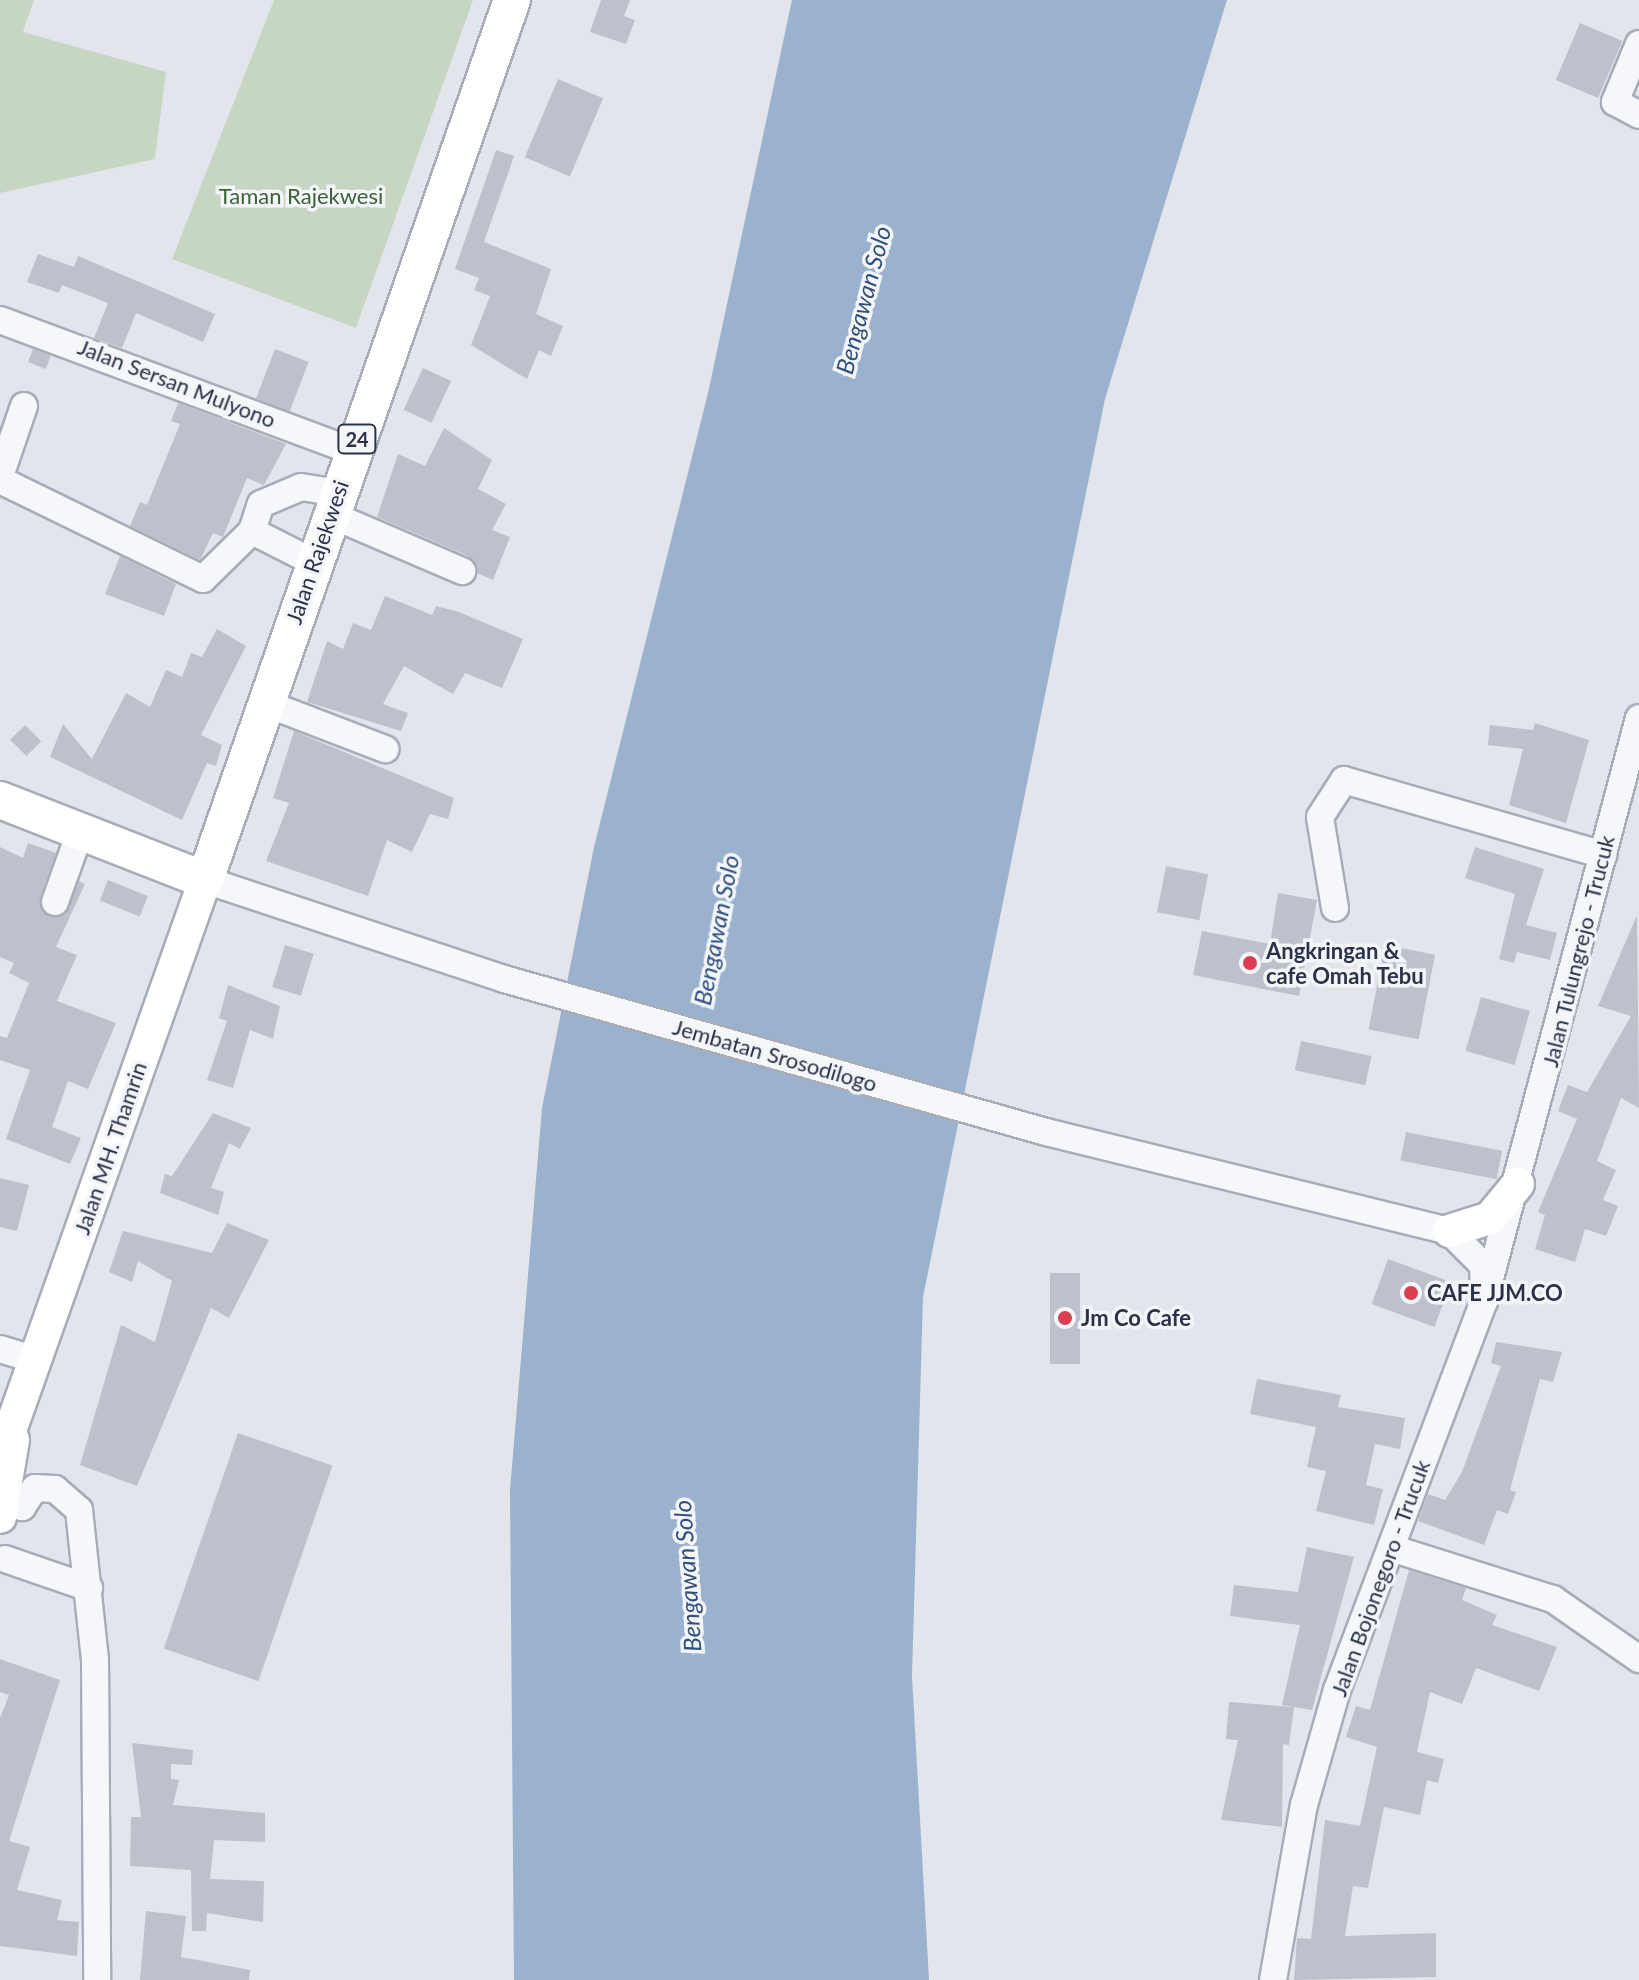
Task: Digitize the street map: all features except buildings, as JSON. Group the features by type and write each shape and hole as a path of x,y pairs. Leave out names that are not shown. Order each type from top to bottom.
{"highway":[{"name":"Jalan Rajekwesi","path":"205,880 333,504 512,0"},
{"path":"0,800 79,835 205,880"}],"main road":[{"name":"Jalan MH. Thamrin","path":"0,1459 205,880"},
{"path":"1449,1231 1490,1218 1518,1184"},
{"name":"Jalan MH. Thamrin","path":"2,1508 17,1417"}],"street":[{"path":"1639,44 1615,102 1639,115"},
{"name":"Jalan Sersan Mulyono","path":"0,320 353,451"},
{"path":"24,406 0,478 203,579 252,531 261,504 286,490 333,504 462,571"},
{"path":"252,531 313,562"},
{"path":"265,703 385,749"},
{"name":"Jalan Tulungrejo - Trucuk","path":"1518,1184 1639,718"},
{"path":"1335,908 1320,817 1344,780 1603,855"},
{"path":"55,902 79,835"},
{"name":"Jembatan Srosodilogo","path":"205,880 504,979 1046,1132 1449,1231"},
{"name":"Jalan Bojonegoro - Trucuk","path":"1273,1980 1304,1805 1337,1690 1484,1301 1518,1184"},
{"path":"1449,1231 1483,1265 1484,1301"},
{"path":"0,1349 37,1360"},
{"path":"2,1508 22,1507 35,1488 68,1496 79,1510 89,1588 97,1980"},
{"path":"1391,1548 1553,1599 1639,1659"},
{"path":"5,1559 89,1588"}],"green space":[{"path":"0,0 34,0 23,32 166,72 155,159 0,193"},
{"name":"Taman Rajekwesi","path":"274,0 473,0 356,328 172,259"}],"water":[{"name":"Bengawan Solo","path":"792,0 1227,0 1105,399 923,1297 912,1676 929,1980 514,1980 510,1490 542,1108 594,847 708,393"}],"place":[{"name":"Angkringan & cafe Omah Tebu","path":"1250,963"},
{"name":"CAFE JJM.CO","path":"1411,1293"},
{"name":"Jm Co Cafe","path":"1065,1318"}]}
